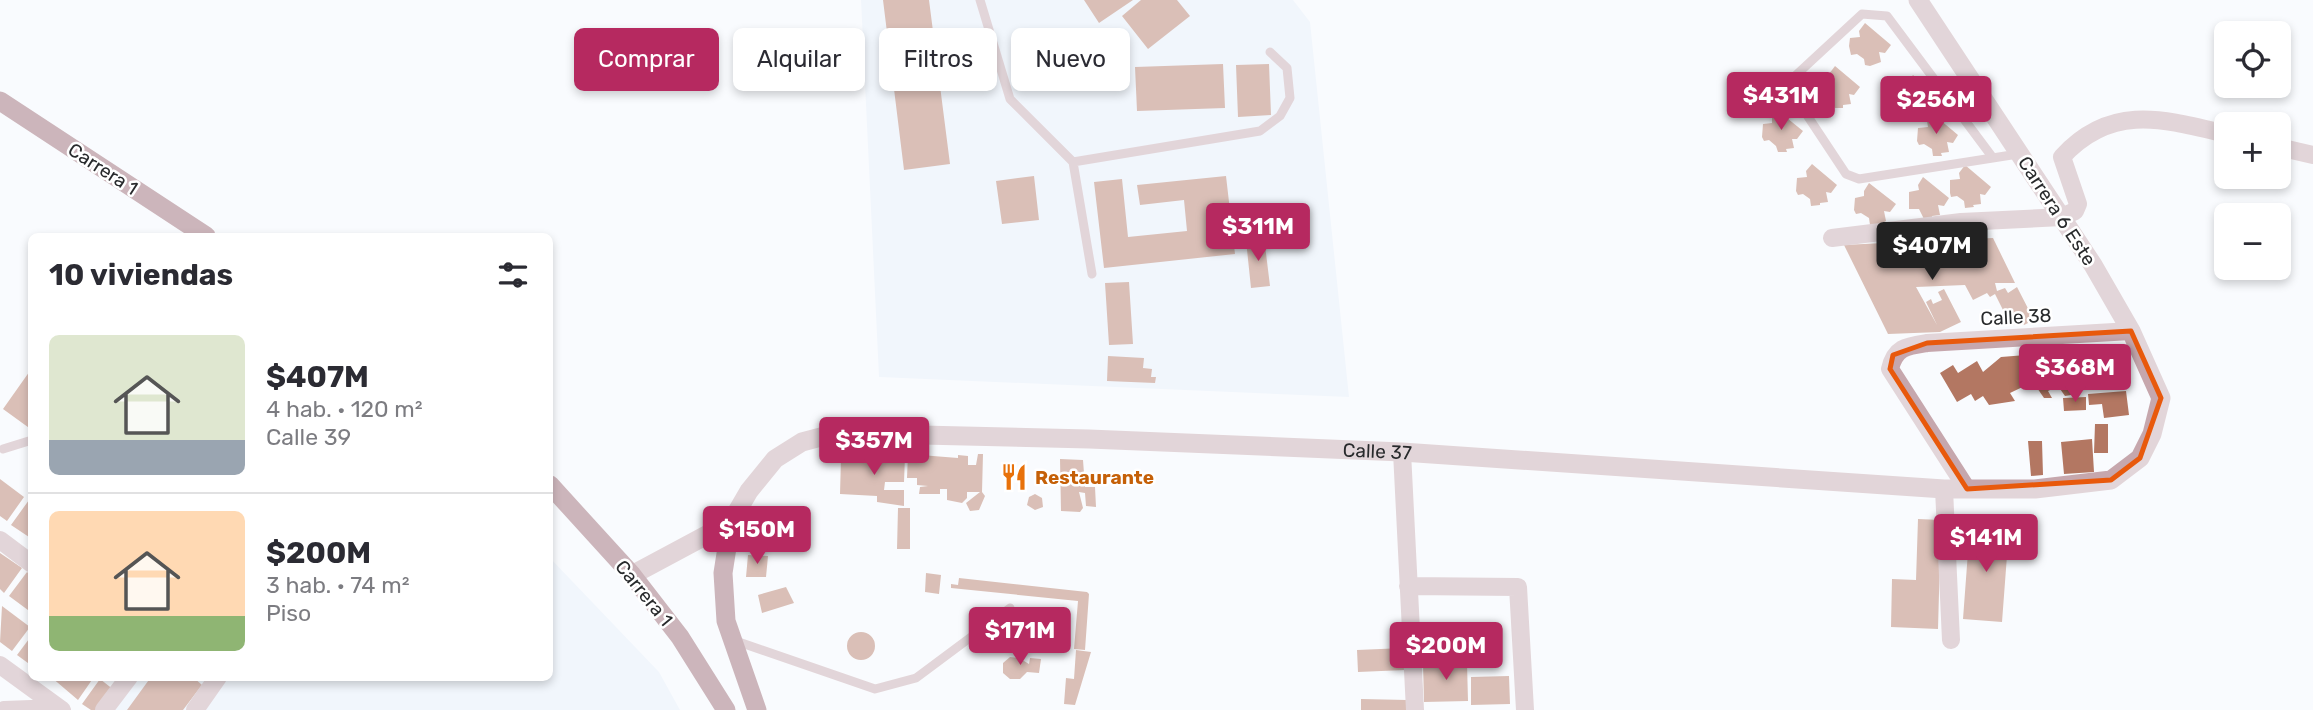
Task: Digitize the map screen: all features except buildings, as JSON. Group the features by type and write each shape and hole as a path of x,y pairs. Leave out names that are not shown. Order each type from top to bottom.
{"main road":[{"name":"Carrera 1","path":"0,101 201,233"},
{"name":"Carrera 1","path":"553,488 632,575 680,637 726,710"},
{"path":"731,522 723,573 726,621 757,710"}],"street":[{"name":"Carrera 6 Este","path":"1918,0 2062,217 2131,331 2161,398 2152,434"},
{"path":"1832,238 1961,222 2062,217 2075,211 2078,204 2062,157 2076,142 2113,122 2162,118 2214,131"},
{"path":"2291,149 2312,153"},
{"name":"Calle 38","path":"1967,489 1891,369 1893,355 1903,347 2131,331"},
{"name":"Calle 37","path":"731,522 749,491 775,459 802,442 836,433 1089,439 1402,452 1944,489 2035,489 2111,480 2140,458 2152,434"},
{"path":"1402,452 1415,710"},
{"path":"1944,489 1951,640"},
{"path":"632,575 731,522"},
{"path":"0,540 28,561"},
{"path":"1408,586 1518,587 1525,710"},
{"path":"0,665 60,709"},
{"path":"104,710 126,681"},
{"path":"195,710 215,681"},
{"path":"4,710 60,709"}],"lane":[{"path":"980,0 1010,99 1073,162 1093,274"},
{"path":"1993,158 1887,16 1862,14 1795,76 1793,94 1846,174 1859,179 2020,154"},
{"path":"1073,162 1260,131 1280,116 1290,98 1287,68 1270,52"},
{"path":"3,449 28,441"},
{"path":"731,639 875,689 916,678 1010,608"}],"highlighted area":[{"path":"2131,331 2161,398 2140,458 2111,480 1967,489 1890,369 1893,355 1927,343"}],"shaded area":[{"path":"861,0 1293,0 1310,22 1349,397 879,377 865,84 865,28 862,28"},
{"path":"553,561 659,672 680,710 111,710 133,681 553,681"}],"place":[{"name":"Restaurante","path":"1014,477"}]}
